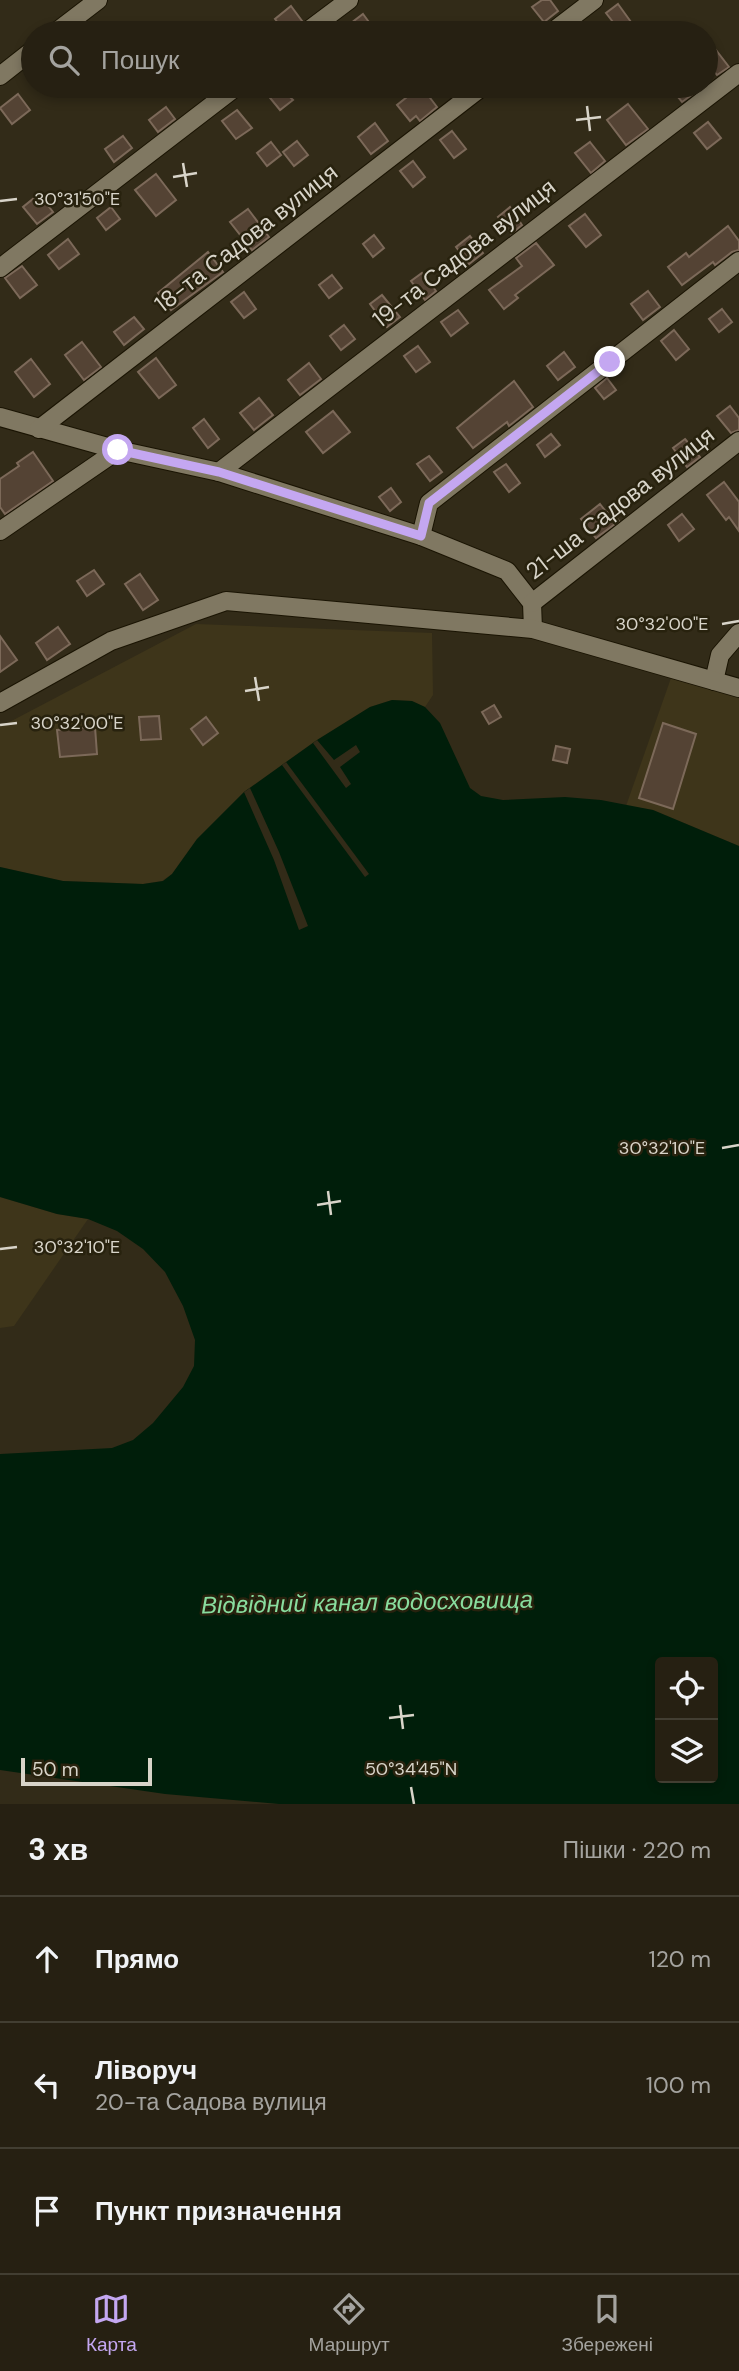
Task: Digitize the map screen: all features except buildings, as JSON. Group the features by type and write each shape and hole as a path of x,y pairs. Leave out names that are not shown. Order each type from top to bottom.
{"street":[{"path":"70,21 97,0"},
{"path":"321,21 349,0"},
{"path":"567,21 594,0"},
{"path":"0,76 21,59"},
{"name":"19-та Садова вулиця","path":"718,89 739,73"},
{"path":"0,268 221,98"},
{"name":"18-та Садова вулиця","path":"39,429 467,98"},
{"name":"19-та Садова вулиця","path":"219,472 706,98"},
{"path":"421,536 429,503 739,261"},
{"path":"0,418 118,450 219,472 421,536 507,571 532,603 533,628"},
{"name":"21-ша Садова вулиця","path":"532,603 739,441"},
{"path":"0,531 118,450"},
{"path":"0,703 111,641 226,601 533,628 739,688"},
{"path":"715,681 720,654 739,633"}],"shaded area":[{"path":"196,624 432,633 433,695 425,707 412,701 392,700 370,707 317,740 244,792 197,839 172,874 162,881 143,884 63,881 0,867 0,727"},
{"path":"671,678 739,697 739,846 653,810 626,806"},
{"path":"0,1197 57,1214 88,1219 14,1326 0,1328"}],"water":[{"name":"Відвідний канал водосховища","path":"392,700 412,701 425,707 440,723 470,788 481,796 503,800 565,797 601,800 653,810 739,846 739,1804 279,1804 165,1794 0,1770 0,1454 112,1448 133,1440 153,1423 183,1387 194,1366 195,1340 183,1306 165,1272 143,1249 117,1231 88,1219 57,1214 0,1197 0,867 63,881 143,884 163,881 172,874 197,839 244,792 317,740 370,707"}],"pier":[{"path":"317,740 334,760 356,745 360,752 340,767 351,784 346,788 313,743"},
{"path":"286,762 369,874 365,877 282,765"},
{"path":"250,788 308,926 299,930 274,860 244,792"}],"route":[{"path":"118,450 219,472 421,536 429,503 610,362"}]}
